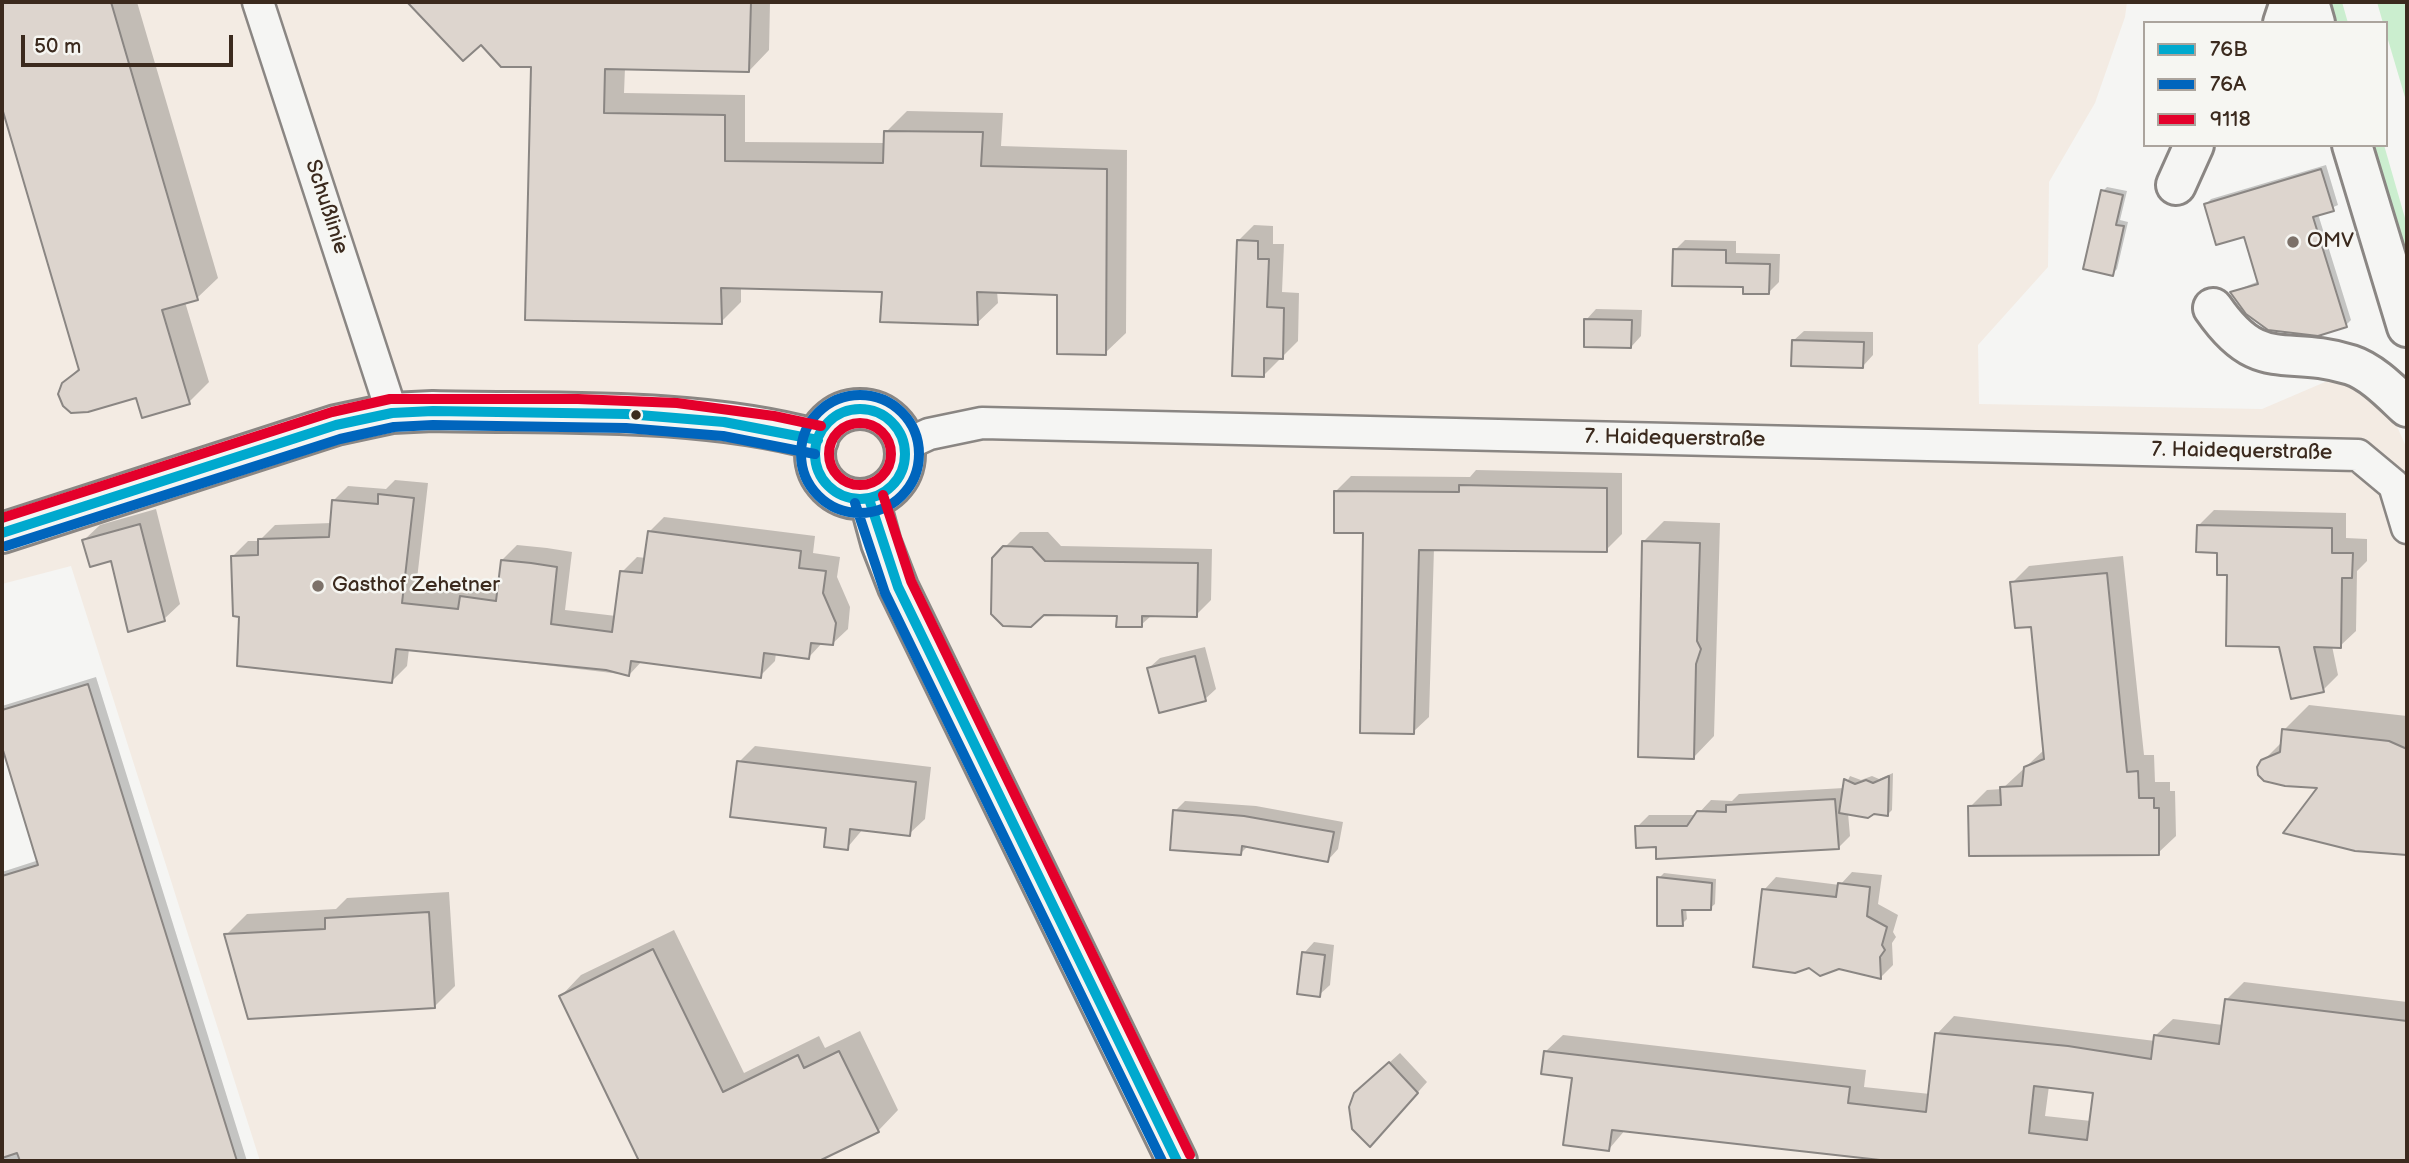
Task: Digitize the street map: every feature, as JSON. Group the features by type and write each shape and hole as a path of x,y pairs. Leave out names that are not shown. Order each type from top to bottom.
{"main road":[{"path":"2284,21 2290,2"},
{"path":"2309,2 2314,21"},
{"path":"2176,185 2193,147"},
{"path":"2353,147 2407,327"},
{"path":"2213,308 2228,330 2247,347 2269,355 2323,358 2354,366 2378,381 2407,407"},
{"path":"859,409 888,419 899,430 905,445 903,470 896,483 883,494 869,499 853,499 834,491 823,480 817,466 818,440 828,422 844,412 859,409"},
{"path":"2,533 324,428 392,413 433,411 682,419 770,428 818,440"},
{"path":"869,499 881,543 898,587 1177,1161"}],"street":[{"name":"Schußlinie","path":"258,2 392,413"},
{"name":"7. Haidequerstraße","path":"905,445 929,434 982,423 2358,455 2394,485 2407,528"}],"shaded area":[{"path":"2,2 2127,2 2125,17 2095,103 2049,182 2048,267 1978,345 1979,404 2262,409 2332,379 2357,386 2390,414 2396,424 2407,449 2407,1161 260,1161 71,566 2,584"}],"green space":[{"path":"2330,2 2342,2 2347,21 2335,21"},
{"path":"2377,2 2407,2 2407,104 2388,40 2388,21 2382,21"},
{"path":"2375,147 2385,147 2407,225 2407,256"}],"building":[{"path":"2,2 111,2 198,300 162,310 190,404 142,418 136,398 88,412 71,413 63,406 58,394 62,383 79,370 2,108"},
{"path":"407,2 751,2 749,72 605,69 604,113 725,115 725,161 883,163 884,131 983,132 981,166 1107,169 1106,355 1057,354 1057,295 977,292 978,325 880,322 882,292 721,288 722,324 525,320 531,67 501,67 481,45 463,61"},
{"path":"2321,169 2334,211 2313,217 2347,327 2318,336 2268,330 2246,314 2230,292 2258,284 2244,237 2216,245 2204,204"},
{"path":"2101,190 2123,195 2116,225 2124,226 2113,276 2083,269"},
{"path":"1237,240 1258,241 1258,259 1269,259 1267,307 1284,308 1283,359 1264,358 1264,377 1232,376"},
{"path":"1673,249 1726,250 1726,263 1770,264 1769,294 1743,294 1743,287 1672,286"},
{"path":"1584,319 1632,320 1631,348 1584,347"},
{"path":"1792,340 1864,342 1863,368 1791,366"},
{"path":"1459,485 1607,488 1607,552 1419,550 1414,734 1360,733 1363,533 1334,533 1334,491 1459,492"},
{"path":"378,494 414,498 402,603 458,609 460,596 496,601 501,560 531,563 557,567 551,624 612,632 620,571 642,573 648,531 801,551 799,568 826,571 823,593 836,623 833,645 811,643 809,659 764,653 761,678 631,661 629,676 606,670 396,649 392,683 237,666 239,617 233,616 231,556 258,555 258,539 329,537 332,500 378,504"},
{"path":"140,524 165,621 128,632 111,561 90,567 82,540"},
{"path":"2197,525 2332,528 2332,553 2353,553 2352,578 2342,578 2341,648 2314,647 2324,692 2291,699 2279,647 2226,646 2227,575 2217,575 2217,553 2196,552"},
{"path":"1642,541 1700,543 1697,641 1701,649 1696,664 1694,759 1638,757"},
{"path":"1003,546 1032,547 1045,561 1198,563 1197,617 1142,616 1142,627 1116,627 1117,616 1044,615 1031,627 1003,626 991,614 992,558"},
{"path":"2107,573 2127,772 2138,771 2139,798 2154,798 2154,808 2159,808 2159,855 1969,856 1968,806 2001,805 2000,787 2022,786 2024,767 2044,759 2031,627 2015,628 2010,582"},
{"path":"1195,656 1206,701 1159,713 1147,668"},
{"path":"88,684 237,1161 20,1161 17,1153 2,1158 2,876 38,865 2,747 2,710"},
{"path":"2282,729 2389,741 2407,749 2407,855 2355,851 2283,833 2317,788 2285,786 2264,781 2258,775 2257,767 2261,760 2280,752"},
{"path":"737,761 916,782 910,836 850,829 848,850 824,847 826,828 730,817"},
{"path":"1889,776 1888,816 1874,814 1868,818 1839,813 1844,779 1855,784 1866,780 1873,783"},
{"path":"1835,799 1839,849 1656,859 1656,847 1636,848 1635,826 1687,826 1697,811 1726,812 1726,805"},
{"path":"1173,810 1244,816 1334,832 1328,862 1242,846 1241,855 1170,850"},
{"path":"1657,877 1712,883 1711,910 1682,910 1683,926 1657,926"},
{"path":"1838,883 1870,887 1867,916 1887,927 1882,945 1885,950 1880,957 1881,979 1839,969 1820,976 1809,968 1795,973 1753,967 1762,889 1836,897"},
{"path":"429,912 435,1008 248,1019 224,934 325,929 325,918"},
{"path":"653,949 723,1092 798,1055 804,1068 839,1051 879,1132 819,1161 639,1161 559,996"},
{"path":"1302,952 1325,955 1320,997 1297,994"},
{"path":"2225,999 2407,1021 2407,1161 1889,1161 1612,1130 1609,1151 1563,1145 1572,1078 1541,1074 1544,1051 1850,1087 1848,1103 1926,1112 1935,1033 2068,1046 2151,1059 2154,1035 2219,1044","holes":["2034,1086 2093,1093 2087,1140 2029,1133"]},
{"path":"1389,1062 1418,1093 1370,1147 1352,1129 1349,1107 1354,1093"}],"transit line":[{"name":"76A","path":"860,395 882,400 902,412 914,432 919,454 914,476 902,496 882,508 860,513 838,508 818,496 806,476 801,454 806,432 818,412 838,400 860,395"},
{"name":"9118","path":"2,518 332,412 390,399 578,399 677,403 774,416 821,426"},
{"name":"76B","path":"860,409 877,413 892,422 901,437 905,454 901,471 892,486 877,495 860,499 843,495 828,486 819,471 815,454 819,437 828,422 843,413 860,409"},
{"name":"76B","path":"2,533 336,425 392,413 433,411 627,414 724,422 818,440"},
{"name":"9118","path":"860,423 882,432 891,454 882,476 860,485 838,476 829,454 838,432 860,423"},
{"name":"76A","path":"6,546 340,439 394,427 433,425 626,428 723,436 815,454"},
{"name":"9118","path":"883,495 911,581 1190,1155"},
{"name":"76B","path":"869,499 898,587 1177,1161"},
{"name":"76A","path":"855,503 885,593 1162,1161"}],"place":[{"name":"OMV","path":"2293,242"},
{"name":"Gasthof Zehetner","path":"318,586"}]}
